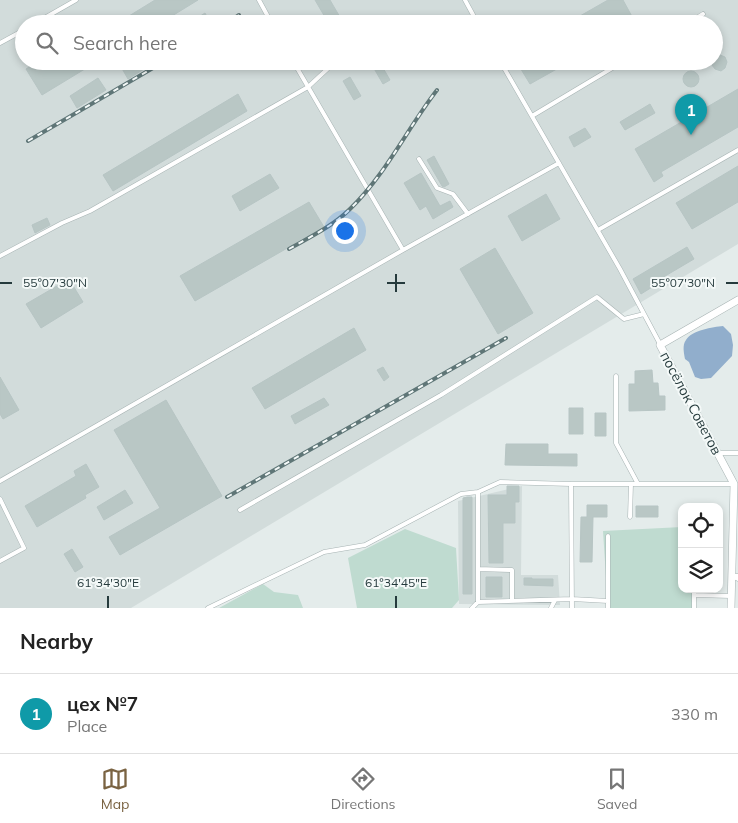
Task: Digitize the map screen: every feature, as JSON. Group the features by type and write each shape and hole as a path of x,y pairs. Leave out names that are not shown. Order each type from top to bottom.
{"street":[{"name":"посёлок Советов","path":"736,484 717,453 660,345 737,303"},
{"path":"731,608 731,596 736,577 736,484"}],"lane":[{"path":"50,15 76,0"},
{"path":"259,0 267,15"},
{"path":"465,0 473,15"},
{"path":"0,43 15,35"},
{"path":"298,70 403,250"},
{"path":"0,256 62,223 90,212 308,87 326,70"},
{"path":"505,70 598,230 660,345"},
{"path":"532,116 609,70"},
{"path":"598,230 738,150"},
{"path":"419,159 437,188 453,194 468,214"},
{"path":"0,481 403,250 559,163"},
{"path":"240,510 441,394 597,297 624,319 644,314"},
{"path":"616,376 616,443 638,484"},
{"path":"717,453 738,453"},
{"path":"208,608 324,552 365,545 461,494 478,492 500,482 736,484"},
{"path":"571,484 572,608"},
{"path":"630,517 631,484"},
{"path":"478,492 478,602"},
{"path":"0,499 24,548 0,561"},
{"path":"608,536 608,608"},
{"path":"478,569 512,570 512,601"},
{"path":"694,608 694,595 731,596"},
{"path":"472,608 478,602 572,599 608,601"},
{"path":"551,608 555,600"}],"shaded area":[{"path":"0,0 738,0 738,244 131,608 0,608"},
{"path":"522,486 521,575 558,575 560,605 459,604 458,501"}],"green space":[{"path":"678,527 678,593 692,593 693,608 608,608 603,531"},
{"path":"405,529 456,548 459,600 452,608 357,608 348,558"},
{"path":"263,584 274,592 298,595 303,608 219,608"}],"water":[{"path":"723,326 731,334 732,356 711,378 701,379 695,377 689,362 685,359 685,342 698,331"}],"building":[{"path":"155,0 198,0 174,15 131,15"},
{"path":"315,0 330,0 339,15 324,15"},
{"path":"608,0 623,0 631,15 582,15"},
{"path":"723,56 727,62 723,70"},
{"path":"27,70 83,70 42,95"},
{"path":"123,70 142,70 128,79"},
{"path":"375,70 384,70 390,80 383,84"},
{"path":"521,70 555,70 530,84"},
{"path":"691,71 699,79 691,87 683,79"},
{"path":"350,77 361,96 354,100 343,81"},
{"path":"98,78 106,90 77,108 70,96"},
{"path":"738,89 738,127 661,172 663,176 654,182 635,149"},
{"path":"238,94 247,111 113,191 103,175"},
{"path":"650,104 655,113 625,130 620,122"},
{"path":"585,128 591,137 574,147 569,137"},
{"path":"434,156 449,184 444,187 427,160"},
{"path":"738,166 738,202 692,229 676,203"},
{"path":"421,173 440,206 450,201 453,207 433,219 426,206 420,210 404,183"},
{"path":"270,174 279,188 240,211 232,196"},
{"path":"546,194 560,219 522,241 508,216"},
{"path":"309,202 324,227 195,301 180,276"},
{"path":"47,218 50,225 35,233 32,225"},
{"path":"687,247 694,259 655,282 657,284 641,294 633,279"},
{"path":"495,248 533,313 498,334 460,269"},
{"path":"69,279 83,302 41,328 26,304"},
{"path":"354,328 366,350 265,409 252,388"},
{"path":"383,367 389,377 384,381 377,370"},
{"path":"652,370 653,383 658,383 659,396 665,396 665,410 629,411 629,384 635,384 635,371"},
{"path":"0,377 19,410 3,419 0,414"},
{"path":"324,398 329,405 295,424 291,416"},
{"path":"166,400 222,496 120,555 109,537 160,508 114,430"},
{"path":"569,408 583,408 583,434 569,434"},
{"path":"595,413 606,413 606,436 595,436"},
{"path":"506,444 548,444 548,454 577,454 577,466 505,465"},
{"path":"86,464 99,487 85,495 86,498 37,527 25,506 76,476 74,471"},
{"path":"507,486 519,486 519,502 515,502 515,523 503,523 503,563 489,563 488,495 507,495"},
{"path":"125,490 133,503 104,520 97,507"},
{"path":"472,497 472,594 463,594 463,498"},
{"path":"587,505 607,505 607,517 593,517 592,562 580,562 581,517 587,517"},
{"path":"636,506 658,506 658,517 636,517"},
{"path":"72,549 83,567 75,572 64,554"},
{"path":"486,577 502,577 502,597 486,597"},
{"path":"524,578 553,579 553,586 524,585"}],"railway":[{"path":"28,141 150,70"},
{"path":"289,249 321,231 350,209 375,181 437,90"},
{"path":"227,497 506,338"}],"place":[{"name":"цех №7","path":"691,135"}]}
